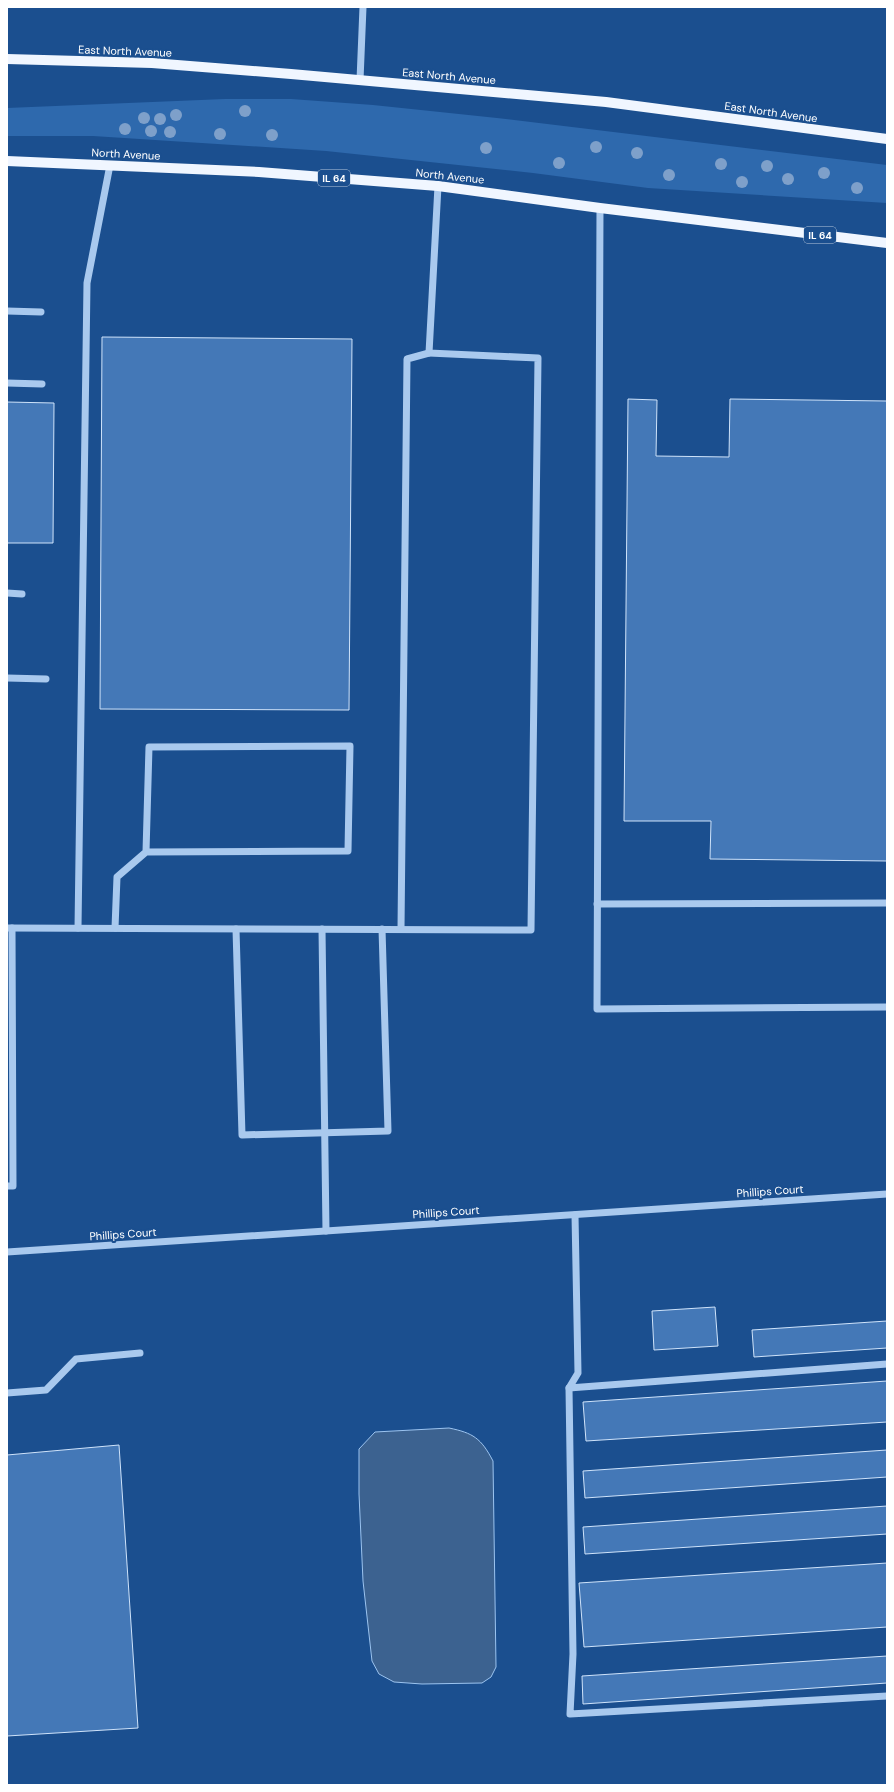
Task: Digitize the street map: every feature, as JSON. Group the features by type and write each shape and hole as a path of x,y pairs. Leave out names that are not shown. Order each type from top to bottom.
{"main road":[{"name":"East North Avenue","path":"7,59 152,64 360,80 606,102 887,139"},
{"name":"North Avenue","path":"7,161 259,172 438,186 600,208 887,243"}],"street":[{"path":"360,80 363,7"},
{"path":"78,928 87,283 110,165"},
{"path":"429,353 438,186"},
{"path":"600,208 597,1009 887,1007"},
{"path":"7,311 41,312"},
{"path":"7,1186 13,1186 10,928 531,930 538,358 429,353 407,359 401,929"},
{"path":"7,383 42,384"},
{"path":"7,593 22,594"},
{"path":"7,678 46,679"},
{"path":"115,928 117,877 146,852 348,851 350,746 149,747 146,852"},
{"path":"597,904 887,903"},
{"path":"236,929 242,1136 388,1131 382,929"},
{"path":"322,929 326,1231"},
{"name":"Phillips Court","path":"7,1252 887,1194"},
{"path":"575,1215 578,1373 569,1388 573,1654 570,1714 887,1696"},
{"path":"7,1393 46,1390 76,1359 140,1352"},
{"path":"569,1388 887,1364"}],"shaded area":[{"path":"225,99 291,99 373,105 497,118 887,165 887,203 648,188 533,173 326,151 93,136 7,136 7,108"},
{"path":"449,1428 464,1432 476,1438 489,1453 493,1461 496,1667 491,1677 482,1683 422,1684 394,1682 379,1674 372,1661 363,1581 359,1494 359,1449 375,1432"}],"building":[{"path":"102,337 352,339 349,710 100,709"},
{"path":"628,399 657,400 656,456 729,457 730,399 887,401 887,861 710,859 711,821 624,821"},
{"path":"7,402 54,403 53,543 7,543"},
{"path":"715,1307 718,1346 654,1350 652,1311"},
{"path":"887,1321 887,1348 754,1357 752,1330"},
{"path":"887,1381 887,1422 586,1441 583,1402"},
{"path":"119,1445 138,1728 7,1736 7,1455"},
{"path":"887,1450 887,1477 585,1498 583,1471"},
{"path":"887,1506 887,1534 585,1554 583,1527"},
{"path":"887,1563 887,1627 584,1647 579,1583"},
{"path":"887,1656 887,1683 583,1704 582,1676"}]}
